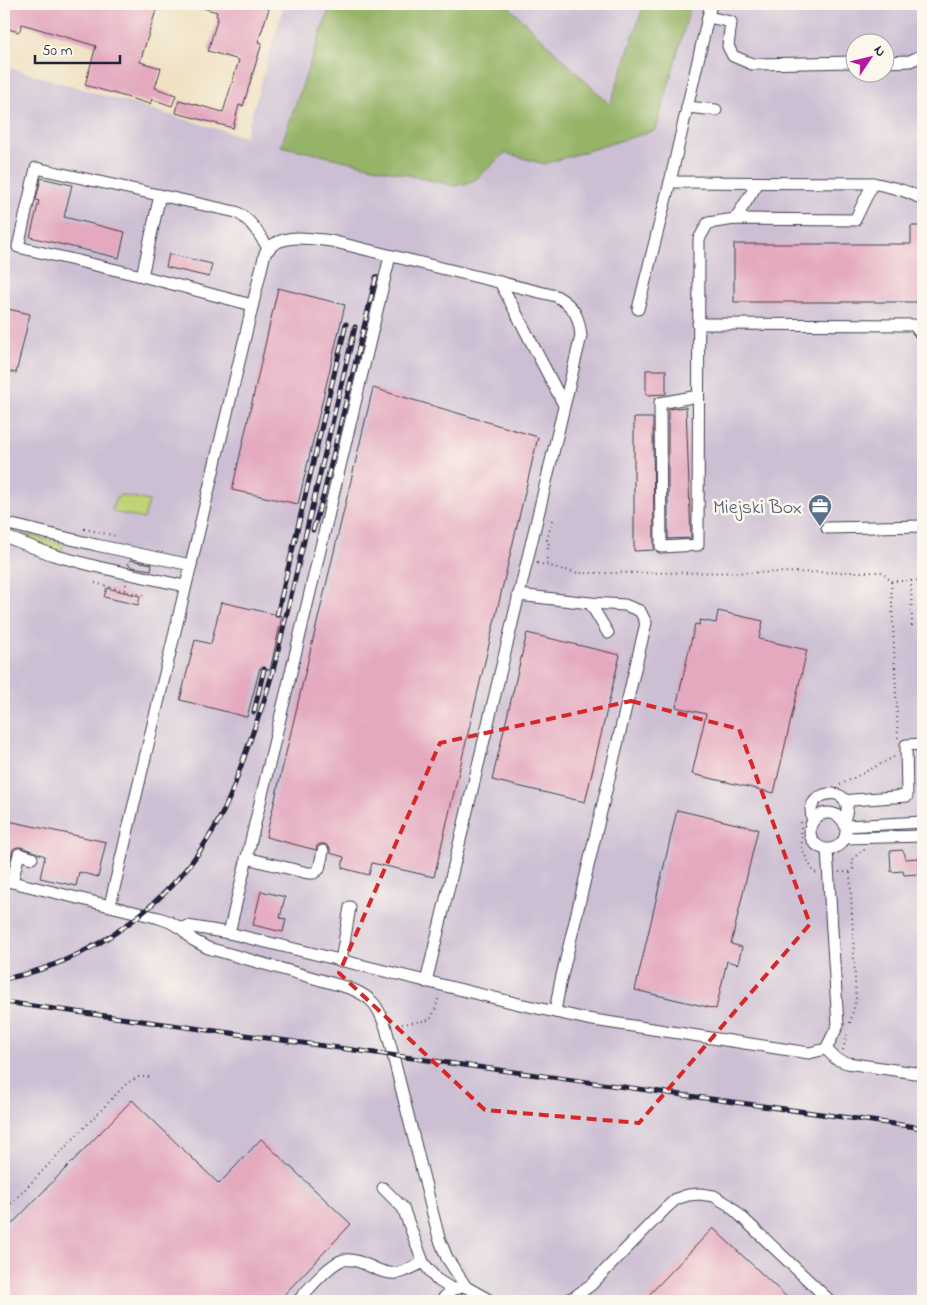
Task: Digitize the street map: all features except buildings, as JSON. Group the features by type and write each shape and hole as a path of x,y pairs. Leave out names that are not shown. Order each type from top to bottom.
{"lane":[{"path":"638,309 670,182 711,4"},
{"path":"708,17 730,22 728,46 733,56 752,64 844,62"},
{"path":"894,62 910,61 923,55"},
{"path":"687,108 716,110"},
{"path":"252,305 142,276 18,247 36,168 236,212 251,223 269,249"},
{"path":"670,182 873,183 896,188 921,198 923,185"},
{"path":"736,219 758,183"},
{"path":"698,396 660,403 661,546 698,545 698,396 698,324 698,239 708,223 736,219 855,220 873,183"},
{"path":"142,276 160,195"},
{"path":"110,906 265,253 274,244 285,240 304,238 331,241 556,296 567,302 580,324 581,336 426,982"},
{"path":"229,933 390,256"},
{"path":"500,282 564,405"},
{"path":"698,324 914,325 923,337"},
{"path":"4,522 96,545 191,565"},
{"path":"827,528 923,526"},
{"path":"4,536 53,555 185,586"},
{"path":"96,545 99,557 98,567"},
{"path":"518,595 625,605 640,611 646,623 562,975 555,1012"},
{"path":"590,603 608,633"},
{"path":"845,802 907,796 906,745 923,744"},
{"path":"813,822 811,809 813,803 823,794 835,794 841,797 847,807 845,828 843,843 838,847 827,850 816,845 810,834 810,827 817,817 822,814 829,813 840,817 845,828"},
{"path":"845,828 923,822"},
{"path":"845,828 923,836"},
{"path":"826,1049 838,1025 827,850"},
{"path":"246,858 314,873 319,869 323,851"},
{"path":"32,858 19,854 8,881 159,918 182,929 193,940 208,948 349,988 362,993 373,1001 381,1013 386,1028 439,1238 447,1258 466,1287 491,1301"},
{"path":"341,961 350,907"},
{"path":"182,929 187,926 229,933 426,982 587,1019 809,1053 826,1049"},
{"path":"826,1049 836,1059 847,1063 915,1073"},
{"path":"383,1188 403,1208 423,1262 436,1279 452,1289"},
{"path":"565,1301 576,1296 592,1284 676,1200 688,1195 700,1194 714,1196 729,1205 830,1301"},
{"path":"298,1301 330,1268 342,1260 357,1261 384,1273 398,1273 423,1262"},
{"path":"441,1301 452,1289 466,1287"}],"path":[{"path":"545,517 552,520 546,564"},
{"path":"533,562 578,572 882,572 891,581 898,746"},
{"path":"891,581 923,580"},
{"path":"911,581 912,626"},
{"path":"95,583 124,591"},
{"path":"838,786 898,755"},
{"path":"800,817 802,849 814,873 820,872"},
{"path":"911,849 920,848 922,857 923,919"},
{"path":"849,1026 856,1000 850,872 852,860 862,850 872,850"},
{"path":"839,872 850,872"},
{"path":"395,1026 430,1020 436,1008 440,992"},
{"path":"842,1052 847,1035"},
{"path":"4,1212 127,1083 139,1077 153,1077"}],"highlighted area":[{"path":"631,701 739,729 810,924 639,1123 485,1110 339,973 440,743"}],"shaded area":[{"path":"284,4 923,4 923,1301 4,1301 4,66 245,137"}],"green space":[{"path":"331,4 506,4 610,105 644,4 691,4 656,130 544,164 505,153 474,181 456,186 281,146"},
{"path":"121,495 149,501 144,519 112,510 116,499"},
{"path":"23,534 61,543 63,546 59,552 21,537"}],"railway":[{"path":"313,530 323,497 376,277"},
{"path":"277,615 346,324"},
{"path":"236,780 273,671 355,327"},
{"path":"254,712 264,669"},
{"path":"4,979 43,969 80,953 115,933 148,908 177,880 202,848 223,813 238,775"},
{"path":"4,1002 923,1128"}],"place":[{"name":"Miejski Box","path":"820,527"}]}
